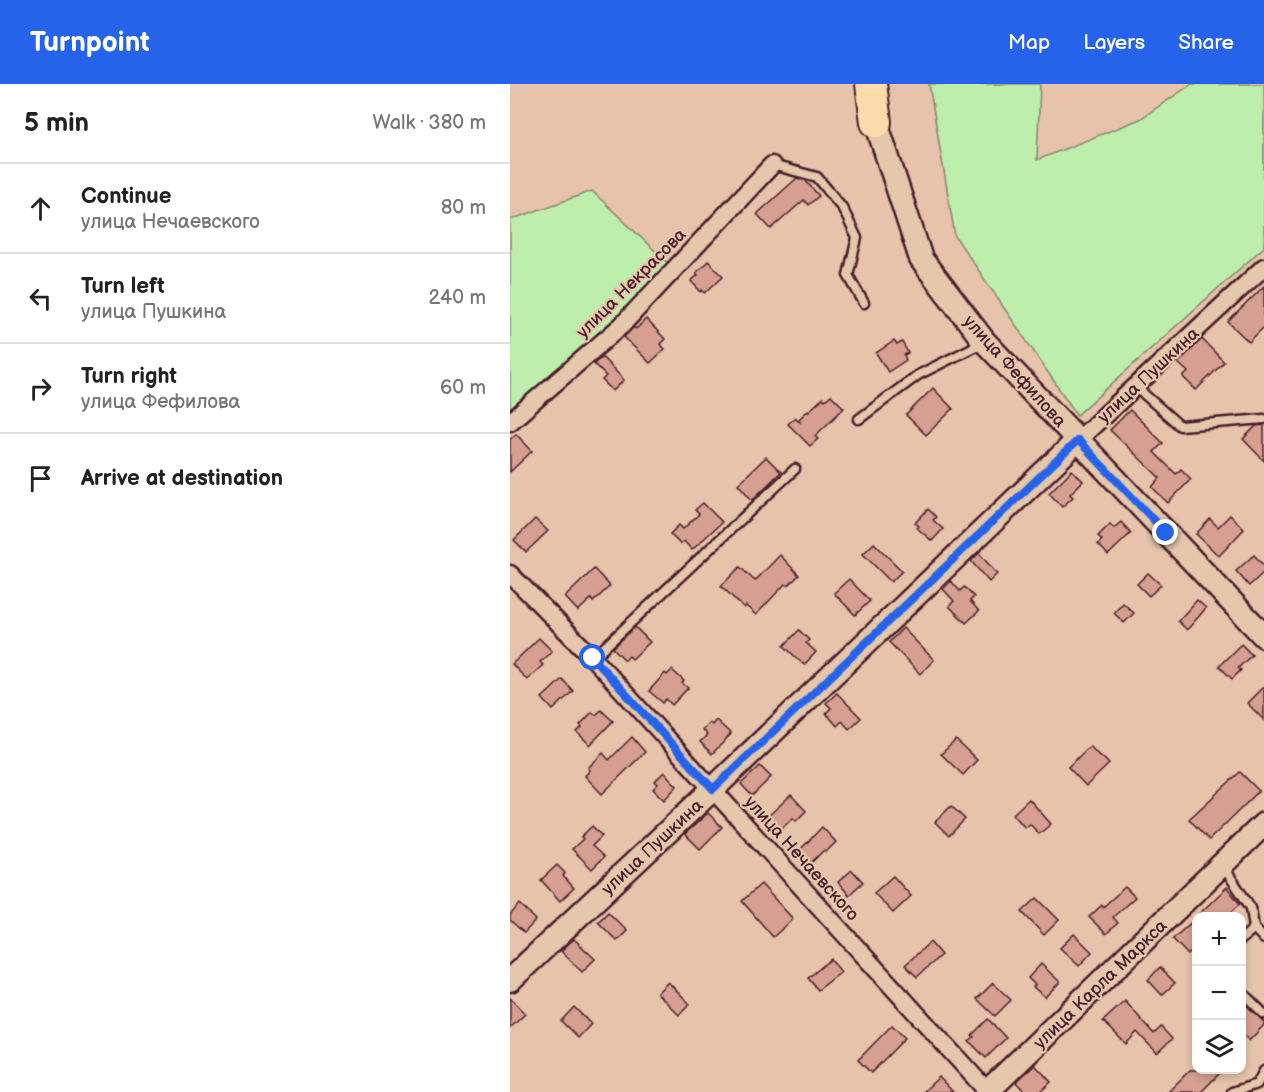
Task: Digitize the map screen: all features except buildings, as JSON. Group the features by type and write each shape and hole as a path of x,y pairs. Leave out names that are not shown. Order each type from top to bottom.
{"highway":[{"path":"871,84 876,122"}],"main road":[{"name":"улица Фефилова","path":"876,122 921,259 984,341 1264,636"},
{"name":"улица Пушкина","path":"510,980 1078,440"},
{"name":"улица Карла Маркса","path":"988,1092 1264,824"}],"street":[{"name":"улица Некрасова","path":"510,422 622,325 772,165"},
{"name":"улица Пушкина","path":"1078,440 1264,267"},
{"name":"улица Нечаевского","path":"510,574 593,658 988,1092"}],"lane":[{"path":"772,165 817,177 842,207 857,238 848,275 864,303"},
{"path":"859,420 918,375 984,341"},
{"path":"1136,387 1180,426 1264,419"},
{"path":"593,658 795,469"},
{"path":"1223,865 1251,908 1254,928 1264,939"},
{"path":"1246,935 1254,928"},
{"path":"1246,996 1264,1014"},
{"path":"1232,1092 1258,1088 1264,1071"}],"green space":[{"path":"929,84 1040,84 1037,160 1140,119 1192,84 1264,84 1264,247 1077,415 955,236"},
{"path":"592,191 672,267 510,423 510,220"}],"route":[{"path":"593,658 713,789 1078,440 1166,533"}]}
